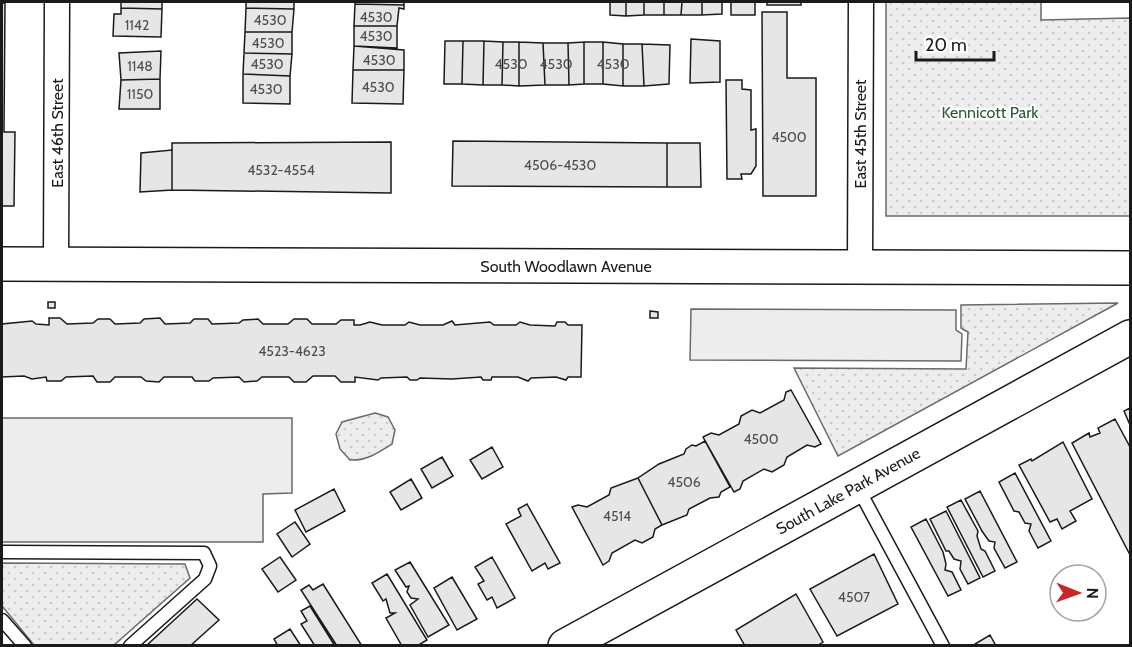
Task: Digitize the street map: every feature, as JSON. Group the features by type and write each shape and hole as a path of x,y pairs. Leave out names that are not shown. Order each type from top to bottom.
{"street":[{"name":"East 46th Street","path":"56,264 57,2"},
{"name":"East 45th Street","path":"860,266 861,2"},
{"name":"South Woodlawn Avenue","path":"2,264 1131,268"},
{"name":"South Lake Park Avenue","path":"565,645 1131,338"}],"lane":[{"path":"857,486 943,645"},
{"path":"2,552 204,553 210,566 205,579 130,645"},
{"path":"2,620 25,645"}],"green space":[{"name":"Kennicott Park","path":"886,2 1041,2 1041,20 1130,18 1130,216 886,216"},
{"path":"1118,303 838,456 794,368 966,369 968,332 961,328 961,305"},
{"path":"375,413 388,417 395,430 392,444 367,458 350,460 340,449 336,434 342,422"},
{"path":"2,563 185,564 190,578 114,645 34,645 2,606"}],"shaded area":[{"path":"691,309 956,310 956,330 962,334 961,361 690,360"},
{"path":"2,418 292,418 292,493 263,494 263,542 2,542"}],"building":[{"path":"121,2 162,2 162,9 121,8"},
{"path":"246,2 294,2 294,9 246,8"},
{"path":"355,2 404,2 404,5 355,4"},
{"path":"610,2 626,2 626,16 610,15"},
{"path":"626,2 644,2 644,15 626,16"},
{"path":"644,2 664,2 664,15 644,15"},
{"path":"664,2 682,2 681,15 664,15"},
{"path":"682,2 702,2 702,15 681,15"},
{"path":"702,2 722,2 722,14 702,15"},
{"path":"731,2 755,2 755,15 731,15"},
{"path":"767,2 801,2 801,5 767,5"},
{"path":"2,3 5,3 4,132 15,132 14,206 2,206"},
{"path":"355,4 404,5 404,9 399,8 397,26 354,26"},
{"path":"121,8 162,9 161,37 113,36 114,14 121,14"},
{"path":"246,8 294,9 292,32 245,32"},
{"path":"762,12 787,12 787,78 816,78 816,196 763,196"},
{"path":"354,26 397,26 397,48 354,46"},
{"path":"245,32 292,32 292,54 244,53"},
{"path":"691,39 720,41 720,82 690,83"},
{"path":"445,41 463,41 462,84 444,84"},
{"path":"463,41 484,41 483,85 462,84"},
{"path":"484,41 503,42 502,85 483,85"},
{"path":"503,42 519,42 519,86 502,85"},
{"path":"519,42 543,43 545,85 519,86"},
{"path":"584,42 603,42 603,84 584,84"},
{"path":"584,42 584,84 569,85 568,43"},
{"path":"603,42 623,44 623,86 603,84"},
{"path":"543,43 568,43 569,85 545,85"},
{"path":"623,44 642,44 644,86 623,86"},
{"path":"642,44 670,45 669,84 644,86"},
{"path":"354,46 404,50 404,70 353,70"},
{"path":"161,51 160,79 121,80 119,53"},
{"path":"244,53 292,54 290,76 243,74"},
{"path":"353,70 404,70 403,104 352,103"},
{"path":"243,74 290,76 290,104 243,103"},
{"path":"160,79 160,109 119,109 121,80"},
{"path":"726,80 742,80 742,89 751,90 751,130 756,129 756,166 751,174 741,174 742,179 727,179"},
{"path":"453,141 667,143 667,187 452,186"},
{"path":"391,142 391,193 172,190 172,143"},
{"path":"667,143 700,143 701,187 667,187"},
{"path":"172,150 172,190 140,192 141,153"},
{"path":"48,302 55,302 55,308 48,308"},
{"path":"650,311 658,312 658,318 650,318"},
{"path":"49,318 60,318 67,324 93,323 98,319 110,319 115,324 140,323 144,319 160,318 165,324 190,323 194,319 208,319 212,324 239,323 243,320 258,319 263,324 288,324 294,319 307,319 312,324 336,324 341,320 354,320 354,325 370,322 382,325 405,325 409,322 420,325 443,325 452,321 455,325 490,322 494,325 516,325 520,322 530,325 555,326 557,322 565,322 568,325 582,325 581,377 568,377 566,380 556,377 531,378 528,381 518,377 492,377 491,380 483,380 481,377 410,380 407,377 378,380 355,377 355,382 341,382 335,376 313,376 306,382 294,382 289,377 262,377 257,381 244,382 239,377 195,381 192,377 164,377 159,382 146,381 141,377 115,377 110,382 97,382 93,376 66,377 61,381 47,381 46,377 32,379 24,376 2,377 2,324 32,321 36,324 49,325"},
{"path":"791,390 821,444 815,447 807,445 787,457 784,465 772,472 764,469 743,481 740,489 734,492 703,437 711,433 719,435 739,424 741,416 752,410 760,413 784,400 786,392"},
{"path":"1130,408 1130,425 1124,411"},
{"path":"1115,419 1130,447 1130,555 1072,443 1089,433 1090,437 1100,433 1098,428"},
{"path":"705,441 730,487 721,492 719,497 710,498 689,509 687,515 662,525 638,478 659,464 684,454 686,449 692,445 696,446"},
{"path":"1063,442 1092,499 1070,511 1076,521 1062,529 1057,519 1050,522 1019,465 1031,459 1032,461"},
{"path":"492,447 503,467 482,479 470,460"},
{"path":"442,457 453,476 432,488 421,469"},
{"path":"1015,473 1051,541 1038,548 1029,531 1031,524 1025,523 1019,512 1014,511 999,482"},
{"path":"638,478 662,525 655,529 653,537 642,543 635,540 612,553 609,561 603,565 572,507 578,505 587,507 609,495 611,488"},
{"path":"411,479 422,498 401,510 390,492"},
{"path":"334,489 345,511 306,532 295,510"},
{"path":"980,491 1017,562 1005,568 994,548 995,542 989,541 982,531 965,499"},
{"path":"961,500 978,531 977,536 981,549 985,551 995,571 983,577 947,507"},
{"path":"527,504 560,563 548,569 545,563 532,571 506,524 521,516 518,509"},
{"path":"946,511 980,578 968,584 960,569 961,561 954,559 949,551 946,551 930,519"},
{"path":"926,519 943,552 945,570 952,572 961,590 948,596 911,527"},
{"path":"295,522 310,544 292,557 277,534"},
{"path":"874,554 898,604 837,636 810,589"},
{"path":"280,557 296,580 278,592 262,569"},
{"path":"492,557 515,598 497,608 492,597 487,600 478,584 484,581 475,567"},
{"path":"410,562 449,625 428,637 410,605 418,599 411,598 407,592 409,586 406,587 395,570"},
{"path":"387,574 427,640 417,646 402,646 386,618 395,613 390,613 386,599 383,601 372,583"},
{"path":"452,577 477,619 457,630 434,588"},
{"path":"323,584 362,646 337,646 301,590 309,585 313,590"},
{"path":"796,594 823,642 817,646 745,646 736,630"},
{"path":"197,599 219,620 190,646 146,646"},
{"path":"310,606 335,646 315,646 301,624 307,621 301,611"},
{"path":"290,629 301,646 278,646 274,639"},
{"path":"990,635 996,646 976,646 975,644"}]}
